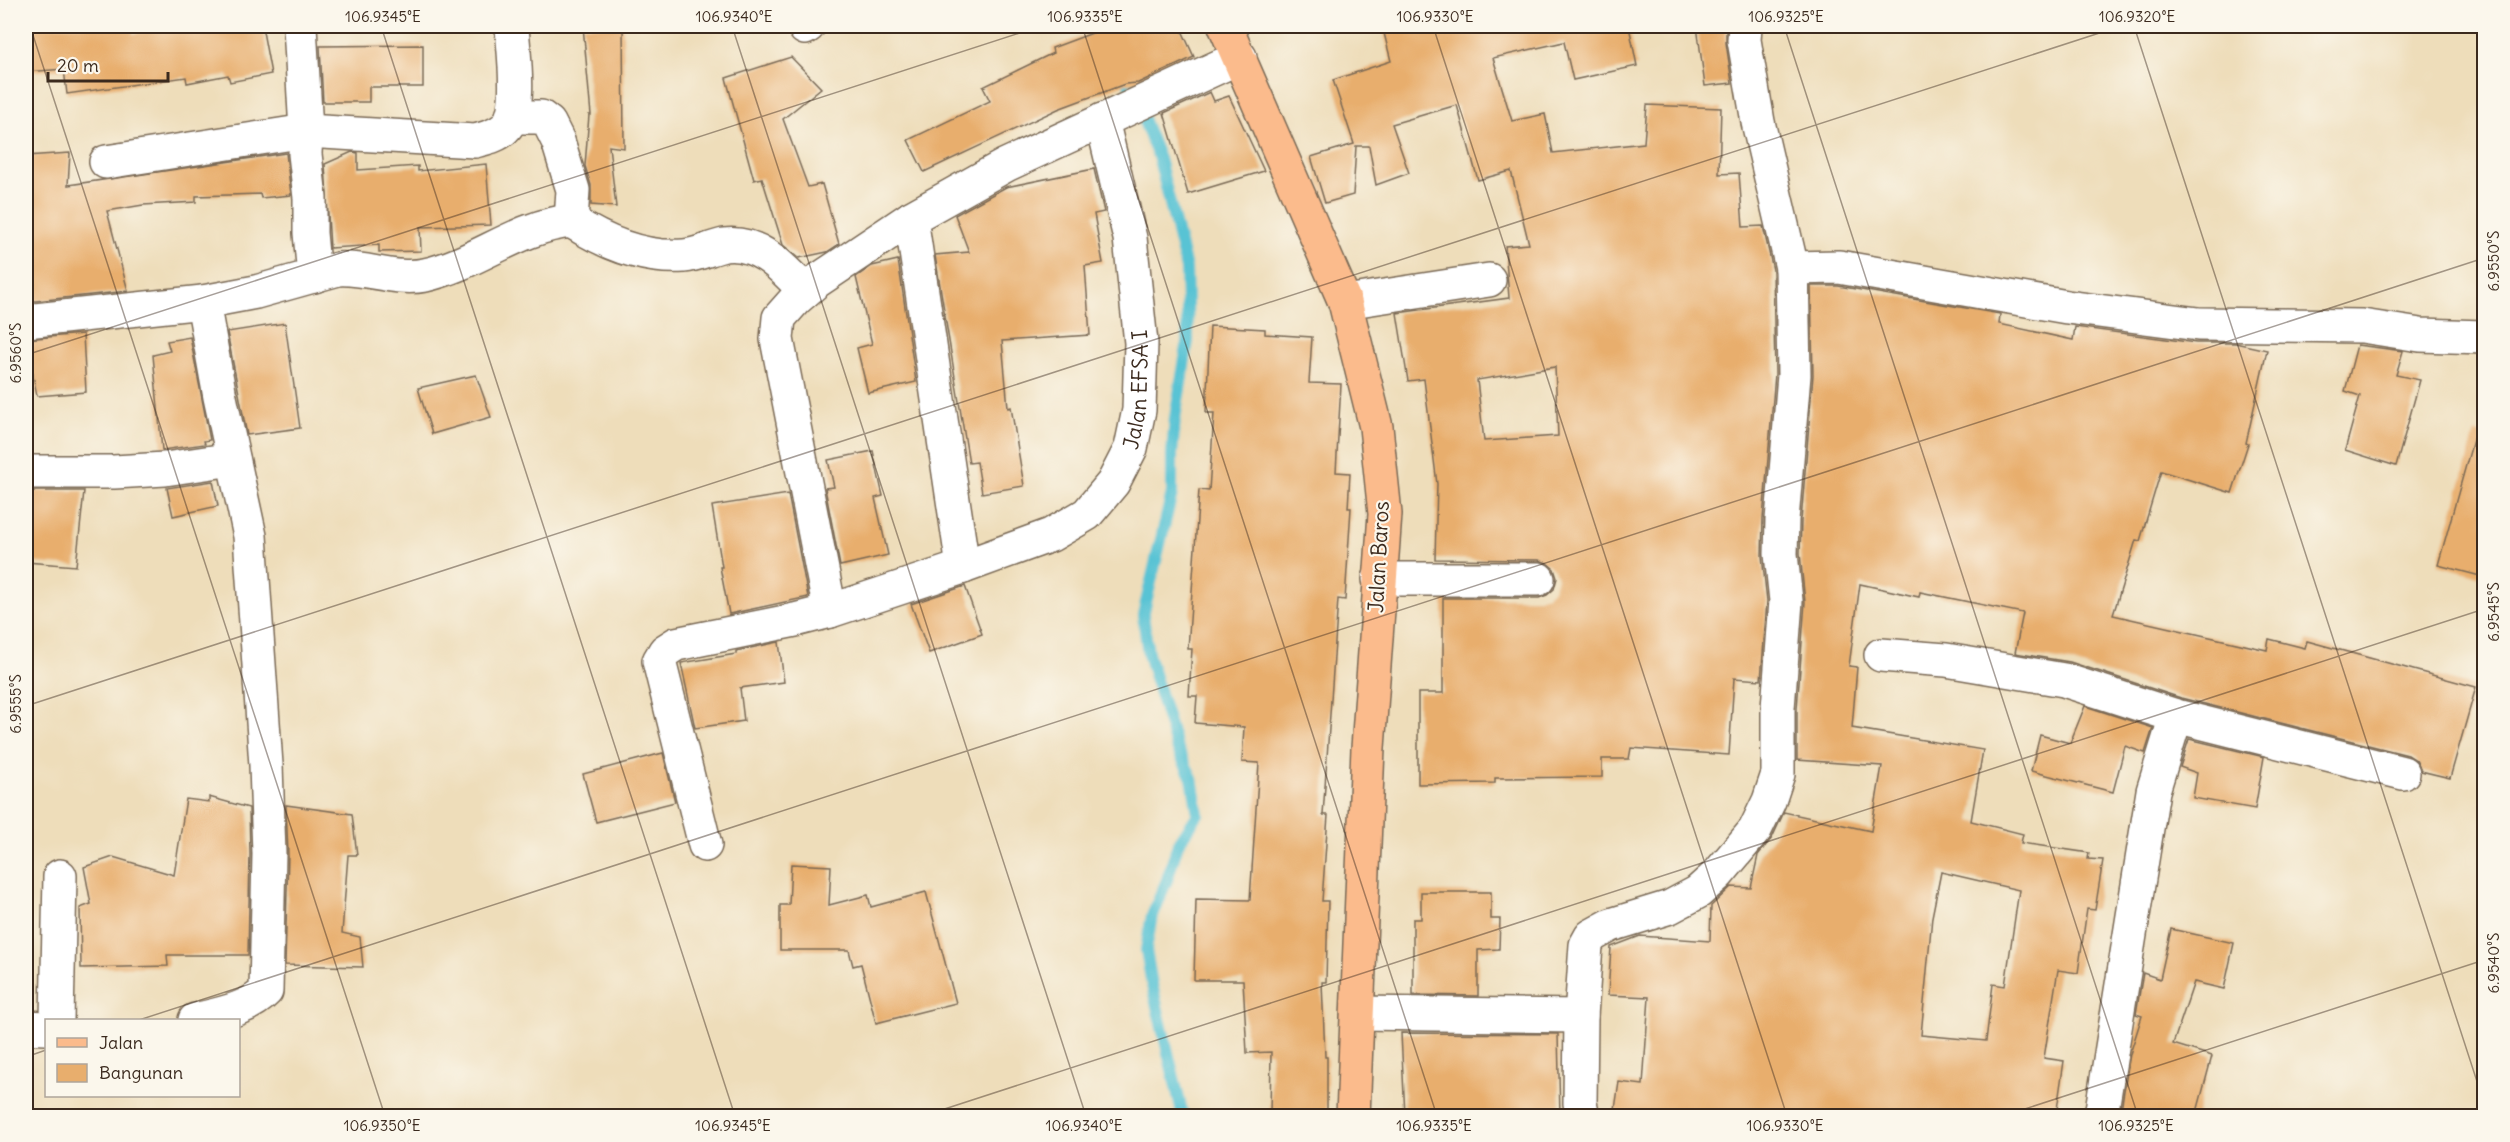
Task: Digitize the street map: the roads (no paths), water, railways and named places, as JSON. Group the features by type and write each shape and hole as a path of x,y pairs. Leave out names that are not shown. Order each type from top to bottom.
{"main road":[{"name":"Jalan Baros","path":"1225,26 1345,302 1376,427 1385,514 1368,748 1353,1116"}],"street":[{"path":"300,26 306,131 305,154 310,198 309,233 314,276"},
{"path":"106,162 306,131 475,141 498,133 507,127 512,117 516,97 512,26"},
{"path":"1583,1116 1580,1103 1581,1017 1586,945 1591,936 1611,925 1670,908 1698,892 1712,880 1755,830 1769,801 1778,774 1778,708 1786,601 1782,520 1794,375 1792,268 1758,122 1744,40 1745,26"},
{"path":"830,611 777,339 779,318 784,310 806,291 911,218 1006,165 1240,57"},
{"path":"512,117 540,117 549,123 558,141 573,190 571,221"},
{"name":"Jalan EFSA I","path":"705,845 659,661 665,651 676,644 795,621 830,611 1051,535 1087,514 1113,483 1131,448 1138,410 1141,343 1130,238 1108,117"},
{"path":"911,218 963,567"},
{"path":"26,321 203,302 256,292 348,268 395,277 427,275 457,265 538,227 571,221 604,240 630,251 648,254 683,256 735,244 749,248 780,263 806,291"},
{"path":"1792,268 1839,267 2067,307 2198,324 2362,326 2420,335 2484,337"},
{"path":"1345,302 1489,280"},
{"path":"198,1019 257,1000 266,991 269,854 265,731 250,536 203,302"},
{"path":"26,472 114,472 165,469 233,459"},
{"path":"1379,579 1539,579"},
{"path":"1881,655 1946,660 2064,680 2176,716 2403,773"},
{"path":"2101,1116 2153,791 2176,716"},
{"path":"57,1019 60,876"},
{"path":"1358,1013 1581,1017"},
{"path":"26,1026 45,1028"}],"waterway":[{"path":"1123,68 1159,159 1186,268 1188,341 1175,418 1172,493 1143,615 1148,654 1176,746 1192,778 1198,814 1178,844 1167,880 1152,915 1146,950 1183,1116"}]}
